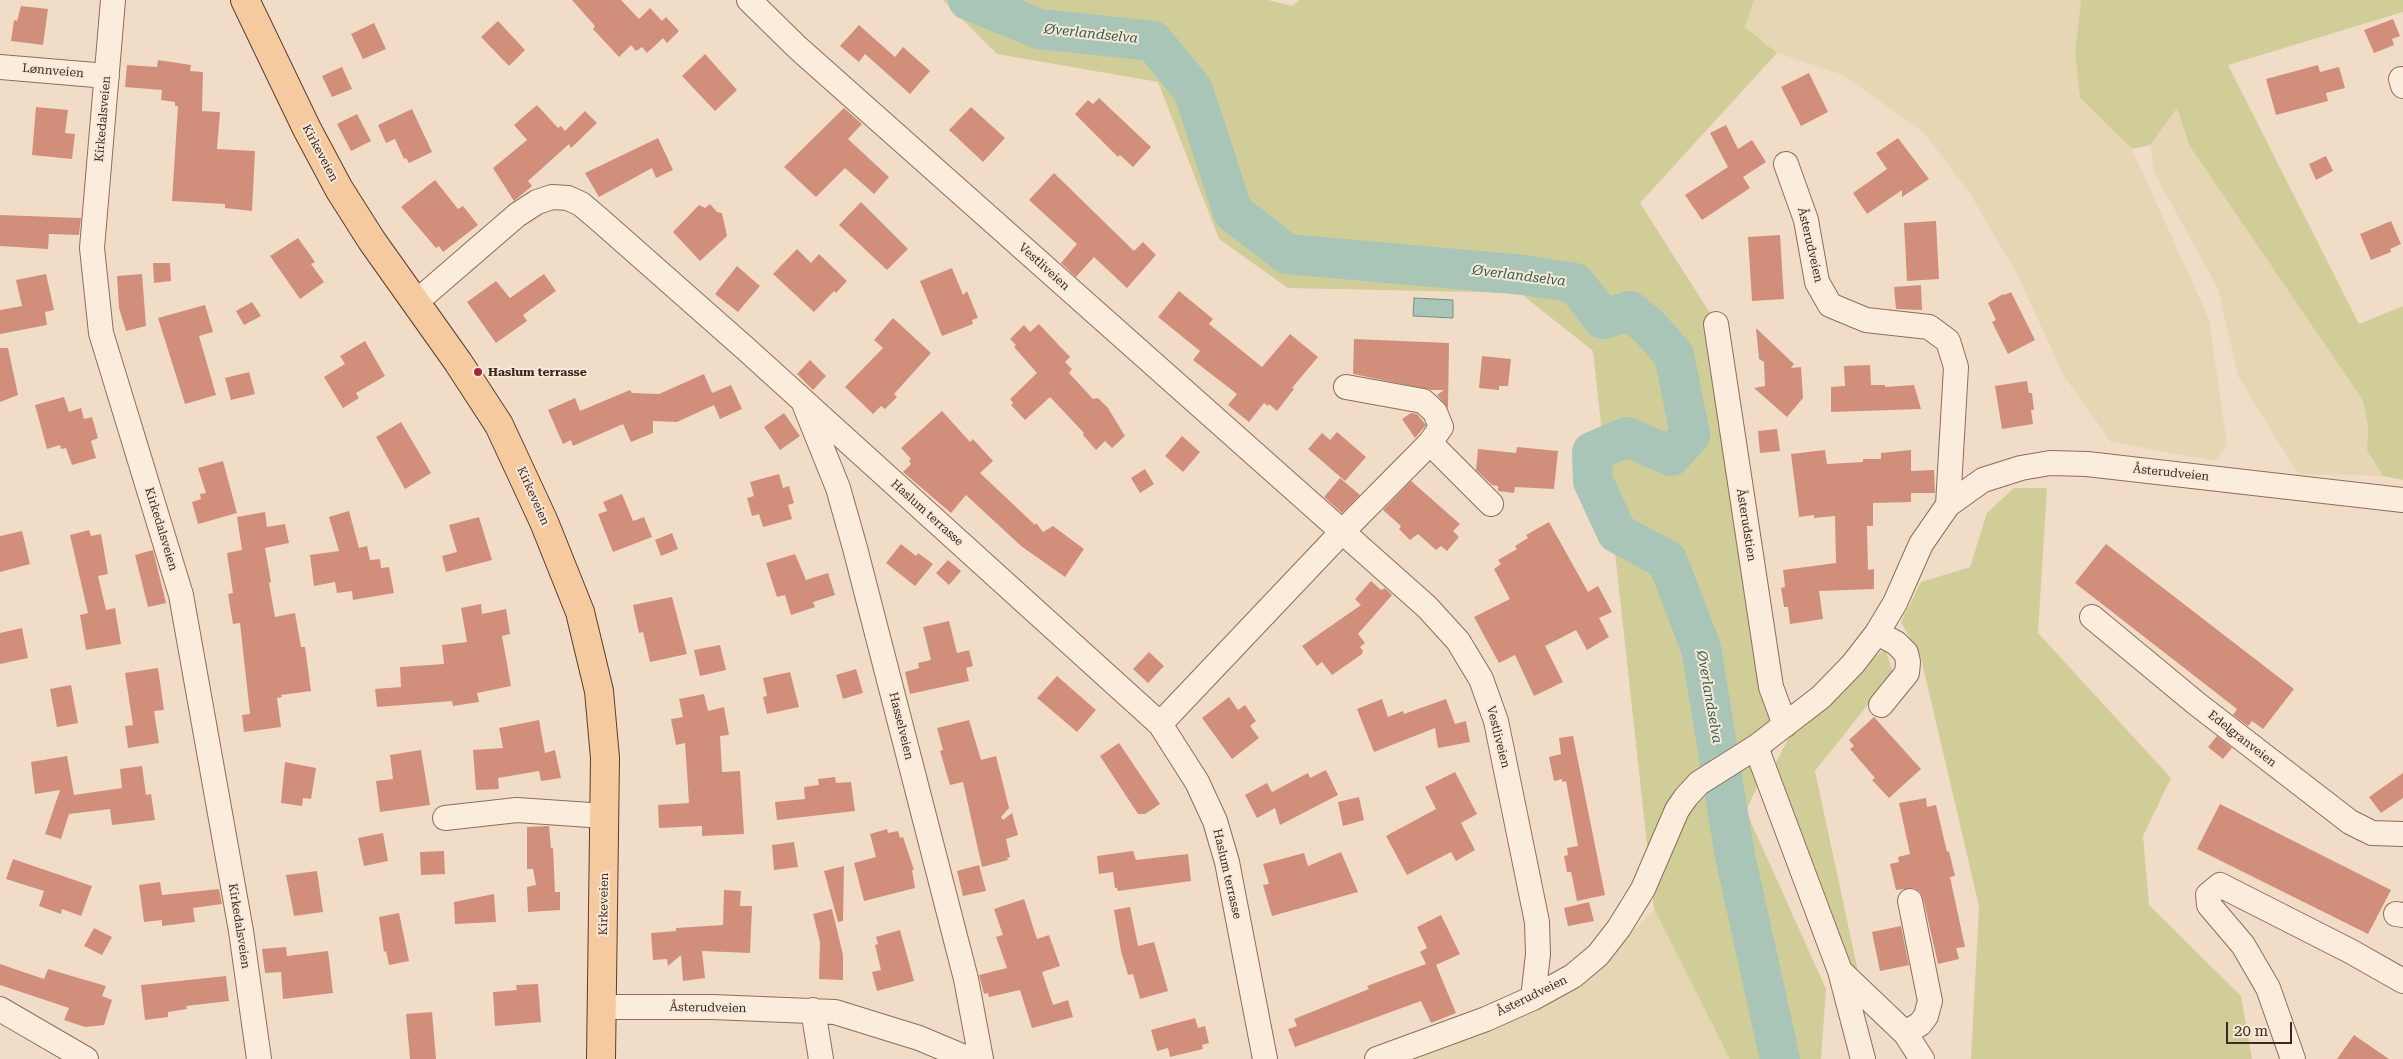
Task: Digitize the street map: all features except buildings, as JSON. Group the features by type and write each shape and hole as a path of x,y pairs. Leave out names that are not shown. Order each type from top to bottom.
{"main road":[{"name":"Kirkeveien","path":"246,0 307,129 339,189 372,241 476,388 498,425 519,466 565,572 590,646 599,692 605,758 601,1059"}],"street":[{"name":"Kirkedalsveien","path":"113,0 92,248 101,333 181,595 241,931 259,1059"},
{"name":"Vestliveien","path":"749,0 798,48 1428,607 1458,641 1481,679 1496,721 1537,922 1538,954 1533,998"},
{"name":"Lønnveien","path":"0,67 107,76"},
{"name":"Åsterudveien","path":"1786,164 1806,220 1817,282 1830,305 1866,320 1929,327 1948,341 1956,367 1948,505"},
{"name":"Haslum terrasse","path":"415,303 517,216 537,202 552,197 568,198 581,204 601,221 802,399 1160,724 1197,782 1215,821 1227,862 1265,1059"},
{"name":"Åsterudstien","path":"1716,324 1771,687 1785,725"},
{"path":"1160,724 1342,532 1430,443 1441,428 1435,412 1423,401 1346,387"},
{"name":"Hasselveien","path":"802,399 838,488 855,548 966,979 980,1059"},
{"path":"1430,443 1491,504"},
{"name":"Åsterudveien","path":"1377,1059 1486,1019 1533,998 1573,976 1598,955 1619,928 1643,890 1677,810 1686,797 1699,784 1756,747 1821,697 1853,664 1877,634 1895,603 1921,544 1948,505 1984,480 2021,468 2050,463 2087,464 2403,500"},
{"name":"Edelgranveien","path":"2092,617 2197,704 2350,822 2372,833 2403,834"},
{"path":"1877,634 1896,643 1906,653 1908,662 1907,673 1881,705"},
{"path":"1756,747 1840,971 1863,1059"},
{"path":"445,818 517,810 605,816"},
{"path":"2293,1059 2268,988 2243,945 2209,905 2208,895 2220,885 2350,951 2403,981"},
{"path":"1905,1033 1923,1020 1930,1001 1910,901"},
{"path":"1840,971 1905,1033 1922,1059"},
{"name":"Åsterudveien","path":"602,1007 813,1010 835,1012 924,1049 968,1059"},
{"path":"0,1010 86,1059"},
{"path":"813,1010 821,1059"}],"shaded area":[{"path":"943,0 1268,0 1292,6 1299,0 1754,0 1745,27 1777,53 1640,203 1715,321 1781,734 1746,811 1826,989 1821,1059 1730,1059 1654,909 1593,351 1520,293 1288,288 1219,239 1158,82 997,54"},
{"path":"1754,0 2081,0 2075,52 2080,98 2132,149 2209,319 2227,445 2215,461 2111,442 2064,376 2016,272 1969,192 1924,133 1843,75 1777,53 1745,27"},
{"path":"2081,0 2403,0 2403,12 2228,65 2359,324 2403,306 2403,480 2383,476 2367,450 2368,425 2362,399 2189,145 2177,108 2150,145 2132,149 2080,98 2075,52"},
{"path":"2177,108 2189,145 2362,399 2368,425 2367,450 2383,476 2298,474 2238,376 2218,289 2154,172 2150,145"},
{"path":"1414,298 1453,300 1453,318 1413,316"},
{"path":"2014,488 2047,488 2038,633 2171,778 2143,836 2149,905 2241,996 2252,1059 1971,1059 1979,906 1921,658 1901,622 1921,582 1970,567 1987,513"},
{"path":"1885,648 1893,673 1815,771 1859,976 1849,978 1770,773 1791,734"},
{"path":"1654,909 1730,1059 1404,1059 1500,1027 1571,989 1625,940"}],"waterway":[{"name":"Øverlandselva","path":"968,0 1039,29 1153,41 1193,90 1233,212 1287,254 1524,275 1575,283 1603,319 1630,311 1648,326 1674,355 1690,435 1671,456 1627,437 1592,452 1593,481 1617,533 1667,560 1701,648 1735,856 1780,1059"}],"place":[{"name":"Haslum terrasse","path":"478,372"}]}
